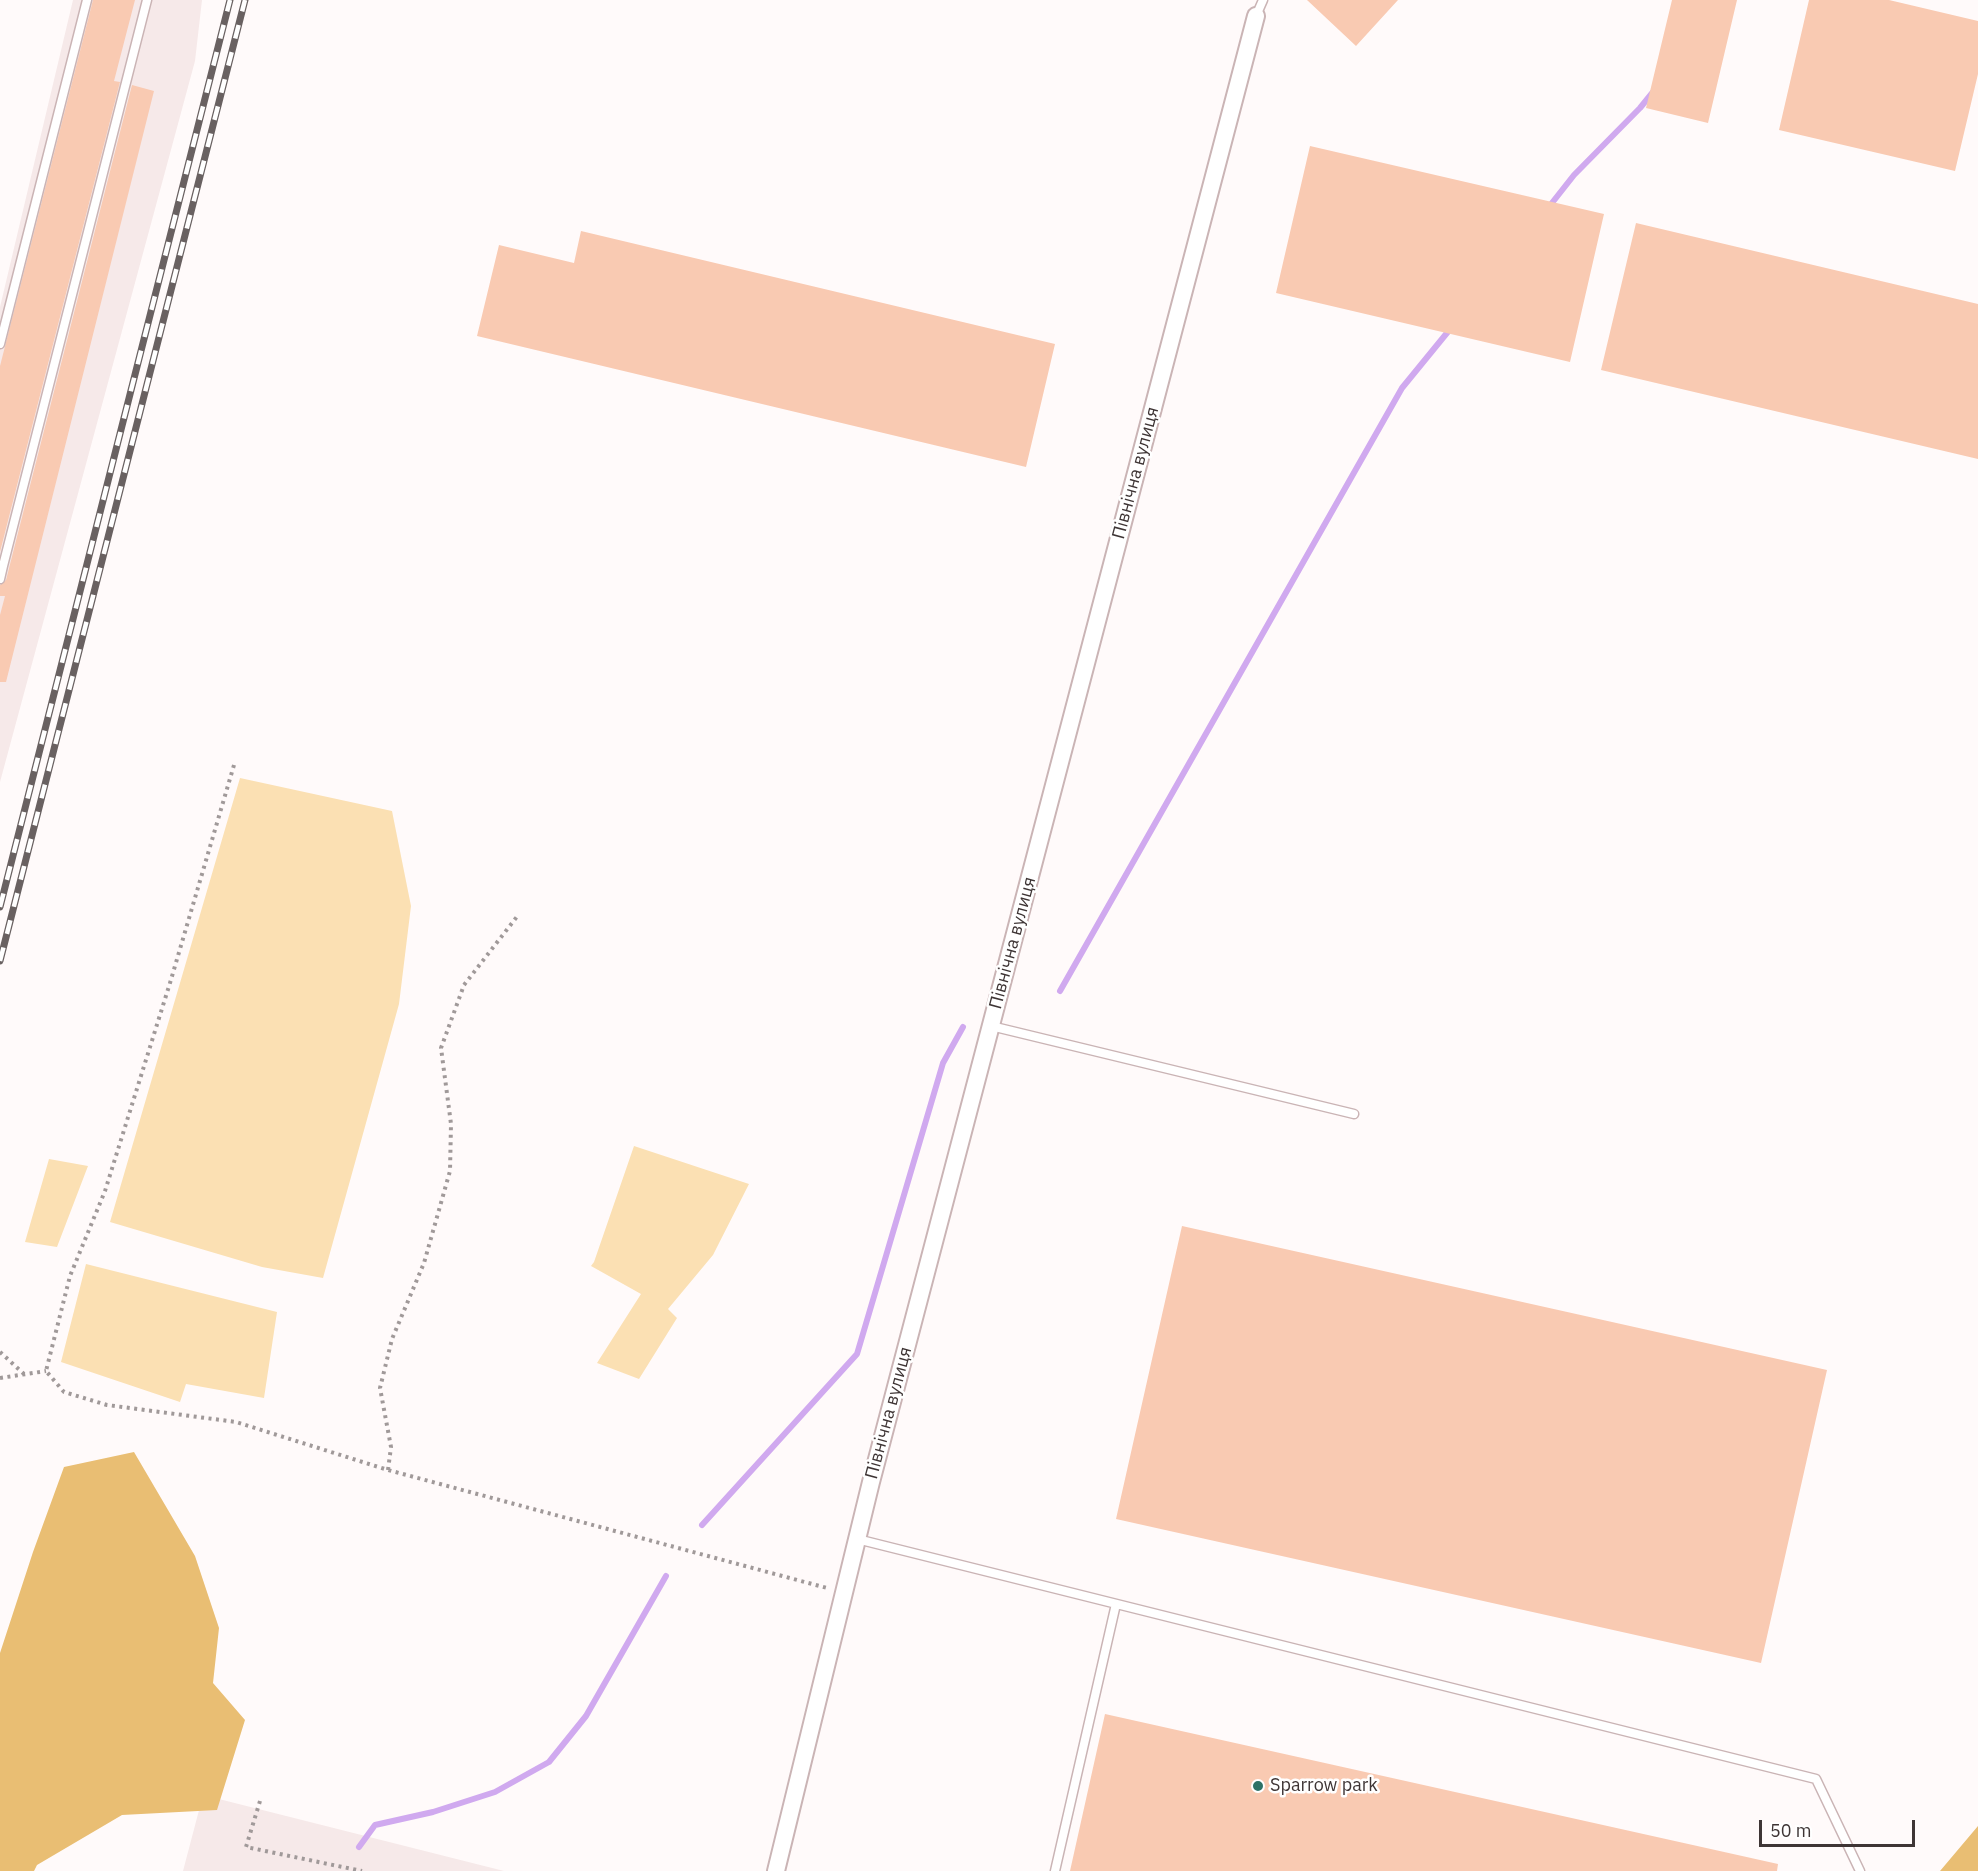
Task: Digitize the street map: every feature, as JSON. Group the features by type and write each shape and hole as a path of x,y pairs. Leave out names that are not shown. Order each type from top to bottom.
{"street":[{"name":"Північна вулиця","path":"776,1871 857,1539 1256,16"}],"lane":[{"path":"0,344 87,0"},
{"path":"0,579 147,0"},
{"path":"1256,16 1263,0"},
{"path":"991,1026 1354,1114"},
{"path":"857,1539 1816,1779 1860,1871"},
{"path":"1055,1871 1116,1604"}],"path":[{"path":"46,1371 70,1276 105,1191 170,983 234,765"},
{"path":"388,1470 391,1447 380,1388 392,1339 424,1263 450,1171 451,1124 441,1048 464,985 519,914"},
{"path":"0,1352 24,1374"},
{"path":"0,1378 46,1371"},
{"path":"46,1371 64,1392 106,1405 236,1422 388,1470 844,1592"},
{"path":"260,1801 246,1848 362,1871"}],"shaded area":[{"path":"73,0 202,0 195,61 0,782 0,307"},
{"path":"240,778 392,811 411,906 399,1004 323,1278 262,1267 110,1222"},
{"path":"634,1146 749,1184 713,1255 668,1309 677,1318 639,1379 597,1363 641,1294 591,1266"},
{"path":"49,1159 88,1166 57,1247 25,1242"},
{"path":"86,1264 277,1312 264,1398 186,1384 180,1402 61,1362"},
{"path":"134,1452 195,1556 219,1628 213,1683 245,1720 217,1810 122,1815 37,1865 34,1871 0,1871 0,1653 64,1467"},
{"path":"203,1795 504,1871 183,1871"},
{"path":"1978,1826 1978,1871 1940,1871"}],"building":[{"path":"93,0 135,0 114,81 120,82 0,552 0,366"},
{"path":"1307,0 1398,0 1356,46"},
{"path":"1672,0 1737,0 1708,123 1646,108"},
{"path":"1809,0 1889,0 1978,21 1978,74 1955,171 1779,130"},
{"path":"132,85 154,91 6,682 0,682 0,615 5,596 0,596 0,585 6,580"},
{"path":"1310,146 1604,214 1570,362 1276,293"},
{"path":"1636,223 1978,304 1978,459 1601,370"},
{"path":"581,231 1055,344 1026,467 477,336 499,245 574,263"},
{"path":"1182,1226 1827,1370 1761,1663 1116,1519"},
{"name":"Sparrow park","path":"1105,1714 1778,1864 1777,1871 1070,1871"}],"waterway":[{"path":"1548,208 1574,175 1653,92"},
{"path":"1060,991 1402,388 1451,328"},
{"path":"702,1525 857,1354 943,1063 963,1027"},
{"path":"359,1847 375,1825 433,1812 495,1792 549,1762 586,1716 666,1576"}],"railway":[{"path":"0,907 230,0"},
{"path":"0,961 245,0"}],"place":[{"name":"Sparrow park","path":"1258,1786"}]}
